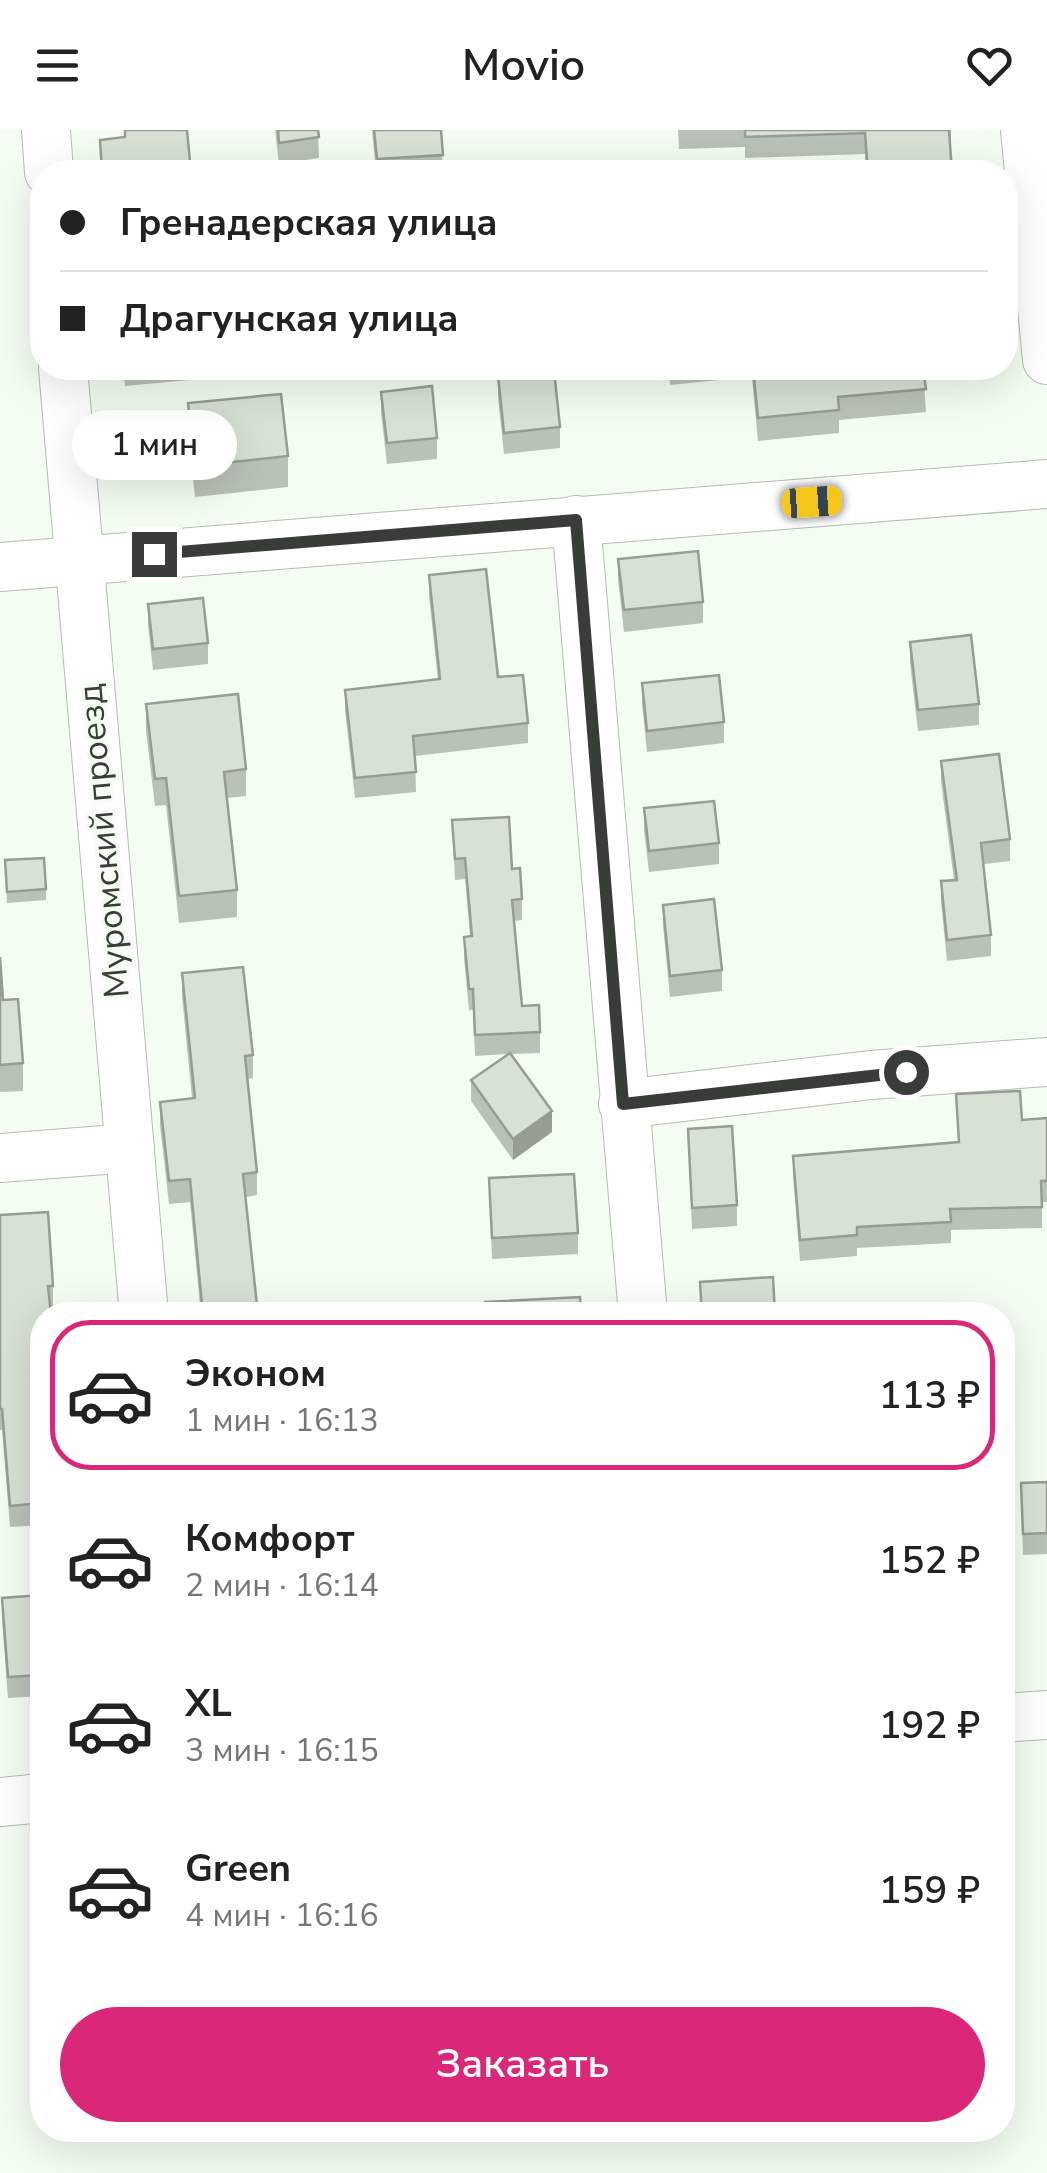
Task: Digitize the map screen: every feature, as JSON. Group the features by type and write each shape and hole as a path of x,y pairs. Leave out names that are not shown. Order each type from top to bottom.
{"street":[{"path":"46,130 48,160"},
{"path":"1025,130 1047,360"},
{"name":"Муромский проезд","path":"65,380 143,1302"},
{"path":"0,567 1047,484"},
{"path":"576,520 642,1302"},
{"path":"623,1104 872,1075 1047,1062"},
{"path":"0,1158 130,1148"},
{"path":"1015,1717 1047,1715"},
{"path":"0,1802 30,1799"}],"building":[{"path":"125,130 187,130 190,160 101,160 100,140 125,137"},
{"path":"278,130 318,130 319,137 279,143"},
{"path":"374,130 441,130 443,155 377,159"},
{"path":"745,130 949,130 951,160 867,160 865,133 745,137"},
{"path":"498,380 555,380 560,427 504,433"},
{"path":"754,380 925,380 926,389 838,397 839,410 758,418"},
{"path":"432,386 437,438 387,443 381,392"},
{"path":"281,394 288,456 195,466 188,403"},
{"path":"698,551 703,602 624,610 618,559"},
{"path":"486,569 498,677 523,675 528,723 413,736 416,772 355,778 345,690 440,679 429,575"},
{"path":"203,598 208,643 153,649 148,604"},
{"path":"971,635 979,704 918,710 910,642"},
{"path":"719,675 724,722 647,731 642,683"},
{"path":"238,694 246,769 224,772 237,890 179,896 166,778 155,779 146,704"},
{"path":"999,754 1010,839 981,843 991,935 947,940 941,881 957,880 941,761"},
{"path":"714,801 719,843 649,851 644,808"},
{"path":"509,817 512,869 520,868 522,899 512,900 522,1006 539,1005 540,1032 475,1035 473,989 469,989 464,937 472,936 465,858 455,859 452,820"},
{"path":"44,858 46,889 7,892 5,860"},
{"path":"714,899 722,970 670,976 663,905"},
{"path":"0,957 3,1000 18,999 23,1063 0,1065"},
{"path":"243,967 253,1055 245,1056 257,1172 243,1174 257,1302 202,1302 190,1179 169,1181 160,1102 195,1098 182,973"},
{"path":"510,1053 552,1111 513,1139 471,1080"},
{"path":"1020,1091 1022,1120 1047,1118 1047,1181 1041,1181 1042,1207 950,1209 951,1222 857,1227 857,1235 800,1240 793,1156 959,1142 956,1094"},
{"path":"732,1126 737,1205 692,1208 688,1129"},
{"path":"574,1174 578,1233 492,1238 489,1178"},
{"path":"48,1212 53,1286 48,1286 50,1302 30,1302 30,1504 10,1506 0,1409 0,1215"},
{"path":"773,1277 774,1302 701,1302 700,1282"},
{"path":"580,1297 580,1302 485,1302"},
{"path":"1047,1482 1047,1533 1023,1534 1021,1483"},
{"path":"30,1596 30,1676 8,1677 2,1598"}],"route":[{"path":"154,554 576,520 623,1104 906,1072"}]}
